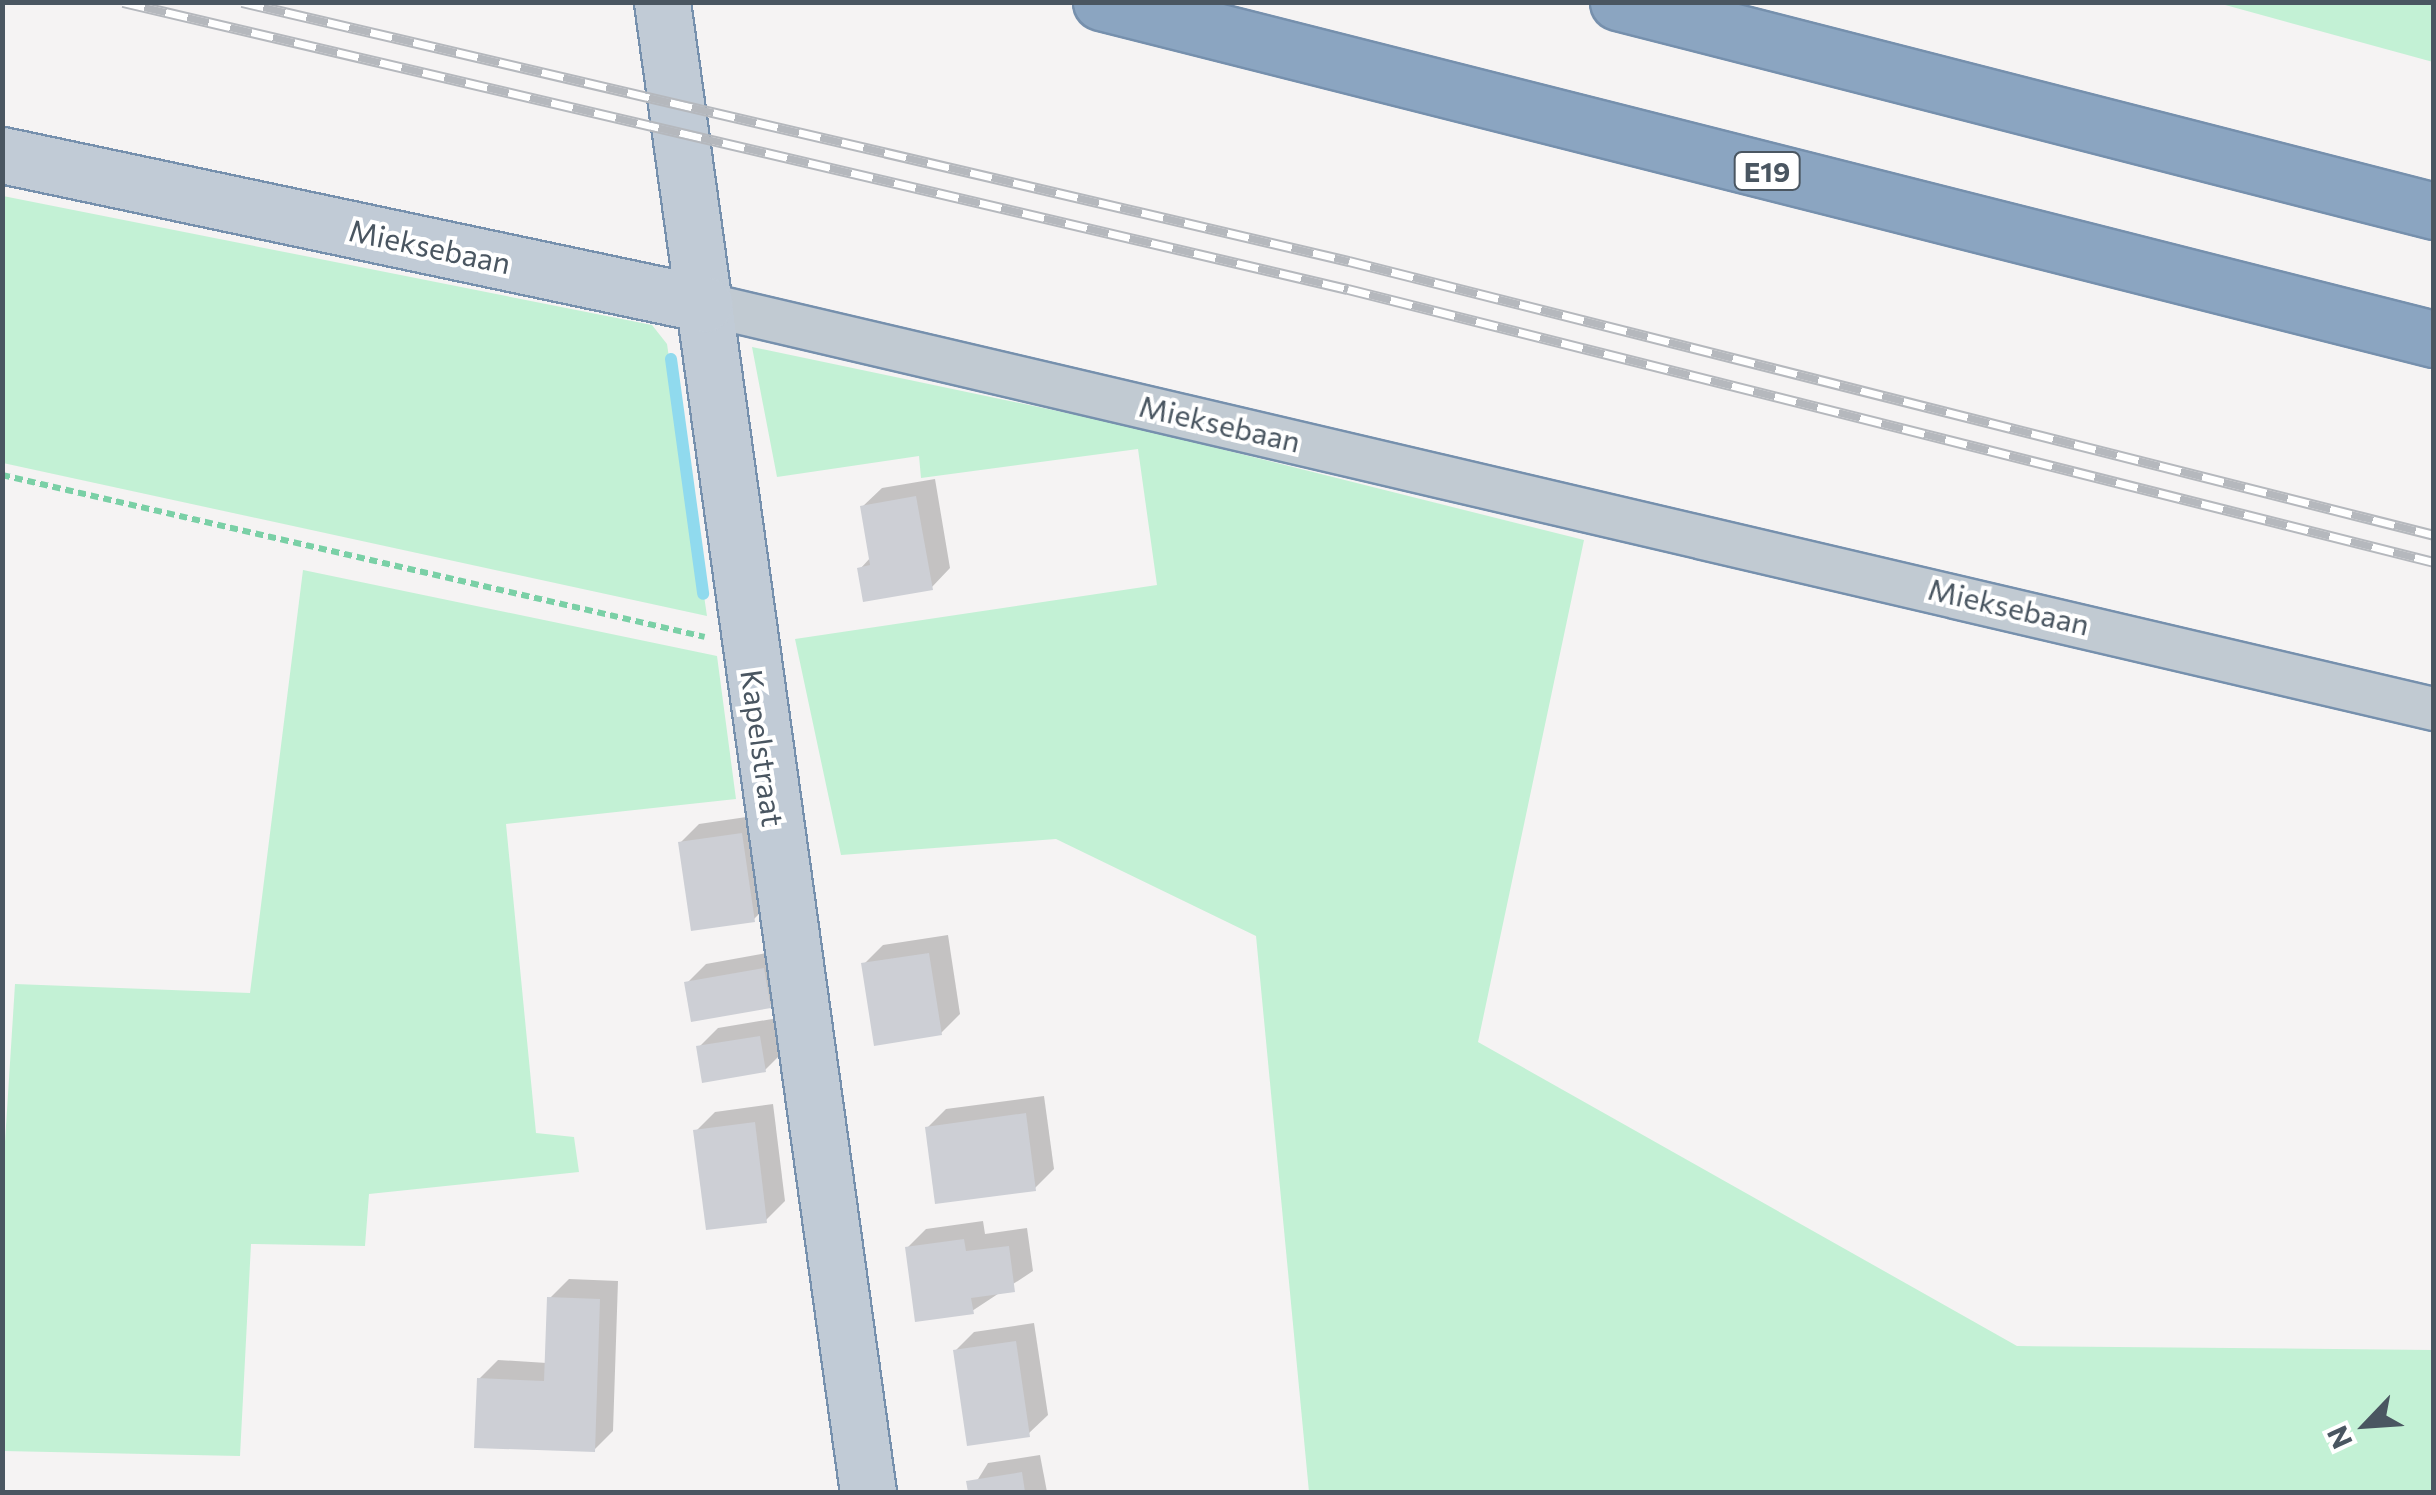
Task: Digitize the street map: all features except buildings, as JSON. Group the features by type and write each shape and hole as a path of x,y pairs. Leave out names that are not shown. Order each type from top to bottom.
{"highway":[{"name":"E19","path":"1101,2 2434,339"},
{"path":"1618,2 2434,211"}],"street":[{"name":"Kapelstraat","path":"662,2 868,1492"},
{"name":"Mieksebaan","path":"2,155 704,304 2434,709"}],"path":[{"path":"2,475 750,647"}],"green space":[{"path":"2218,3 2433,3 2433,62"},
{"path":"3,196 652,325 667,344 707,616 3,463"},
{"path":"752,347 1129,426 1584,540 1478,1042 2017,1346 2433,1350 2433,1492 1309,1492 1256,936 1056,839 841,855 795,639 1157,585 1138,449 921,478 919,456 777,477"},
{"path":"303,570 717,656 736,799 506,824 536,1133 574,1137 579,1172 369,1194 365,1246 251,1244 240,1456 3,1451 2,1189 15,984 250,993"}],"waterway":[{"path":"671,359 703,594"}],"railway":[{"path":"123,2 1348,289 2434,562"},
{"path":"242,2 1349,261 2434,535"}]}
